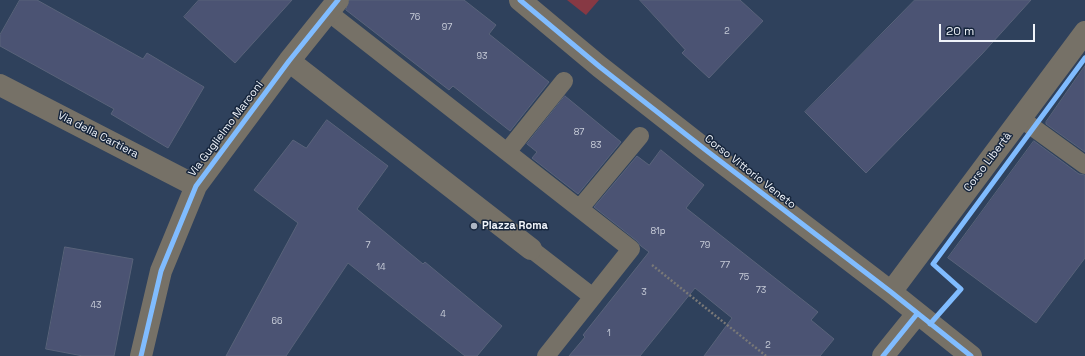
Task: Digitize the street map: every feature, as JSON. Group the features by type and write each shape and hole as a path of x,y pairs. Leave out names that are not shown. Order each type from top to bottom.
{"street":[{"name":"Corso Vittorio Veneto","path":"520,0 600,67 971,356"},
{"name":"Via Guglielmo Marconi","path":"141,356 161,271 196,186 289,61 333,6"},
{"name":"Corso Libertà","path":"890,292 1085,32"},
{"path":"289,61 531,249"},
{"name":"Via della Cartiera","path":"0,85 196,186"},
{"path":"883,356 917,314"}],"lane":[{"path":"333,6 507,152 631,249 546,356"},
{"path":"507,152 564,81"},
{"path":"1020,118 1085,166"},
{"path":"580,208 640,136"},
{"path":"531,249 593,297"}],"path":[{"path":"631,249 766,356"}],"shaded area":[{"path":"567,0 599,0 586,15"}],"building":[{"path":"20,0 37,0 143,59 147,53 204,87 168,148 111,114 114,109 0,46 0,35"},
{"path":"199,0 292,0 235,63 184,17"},
{"path":"350,0 464,0 496,25 489,34 549,82 510,131 453,86 449,90 346,10"},
{"path":"640,0 740,0 763,21 709,78 682,53 685,50"},
{"path":"915,0 1031,0 982,54 866,173 805,112"},
{"path":"1085,66 1085,152 1046,124 1046,122"},
{"path":"565,96 621,142 578,194 532,158 537,152 527,144"},
{"path":"327,120 388,166 357,209 423,264 425,262 502,326 477,356 465,356 348,263 286,356 226,356 298,223 254,190 293,140 306,148"},
{"path":"1034,141 1079,174 1085,175 1085,258 1036,323 948,258"},
{"path":"661,150 704,185 686,208 818,312 811,320 834,339 820,356 704,356 732,318 695,288 640,356 569,356 585,337 583,335 649,252 594,207 637,156 649,165"},
{"path":"65,247 133,259 114,356 83,356 46,349"}],"cycle path":[{"path":"141,356 161,271 196,186 289,61 338,0"},
{"path":"520,0 600,67 891,292 971,356"},
{"path":"930,324 961,289 933,264 1085,58"},
{"path":"883,356 917,314"}],"place":[{"name":"Piazza Roma","path":"474,226"}]}
